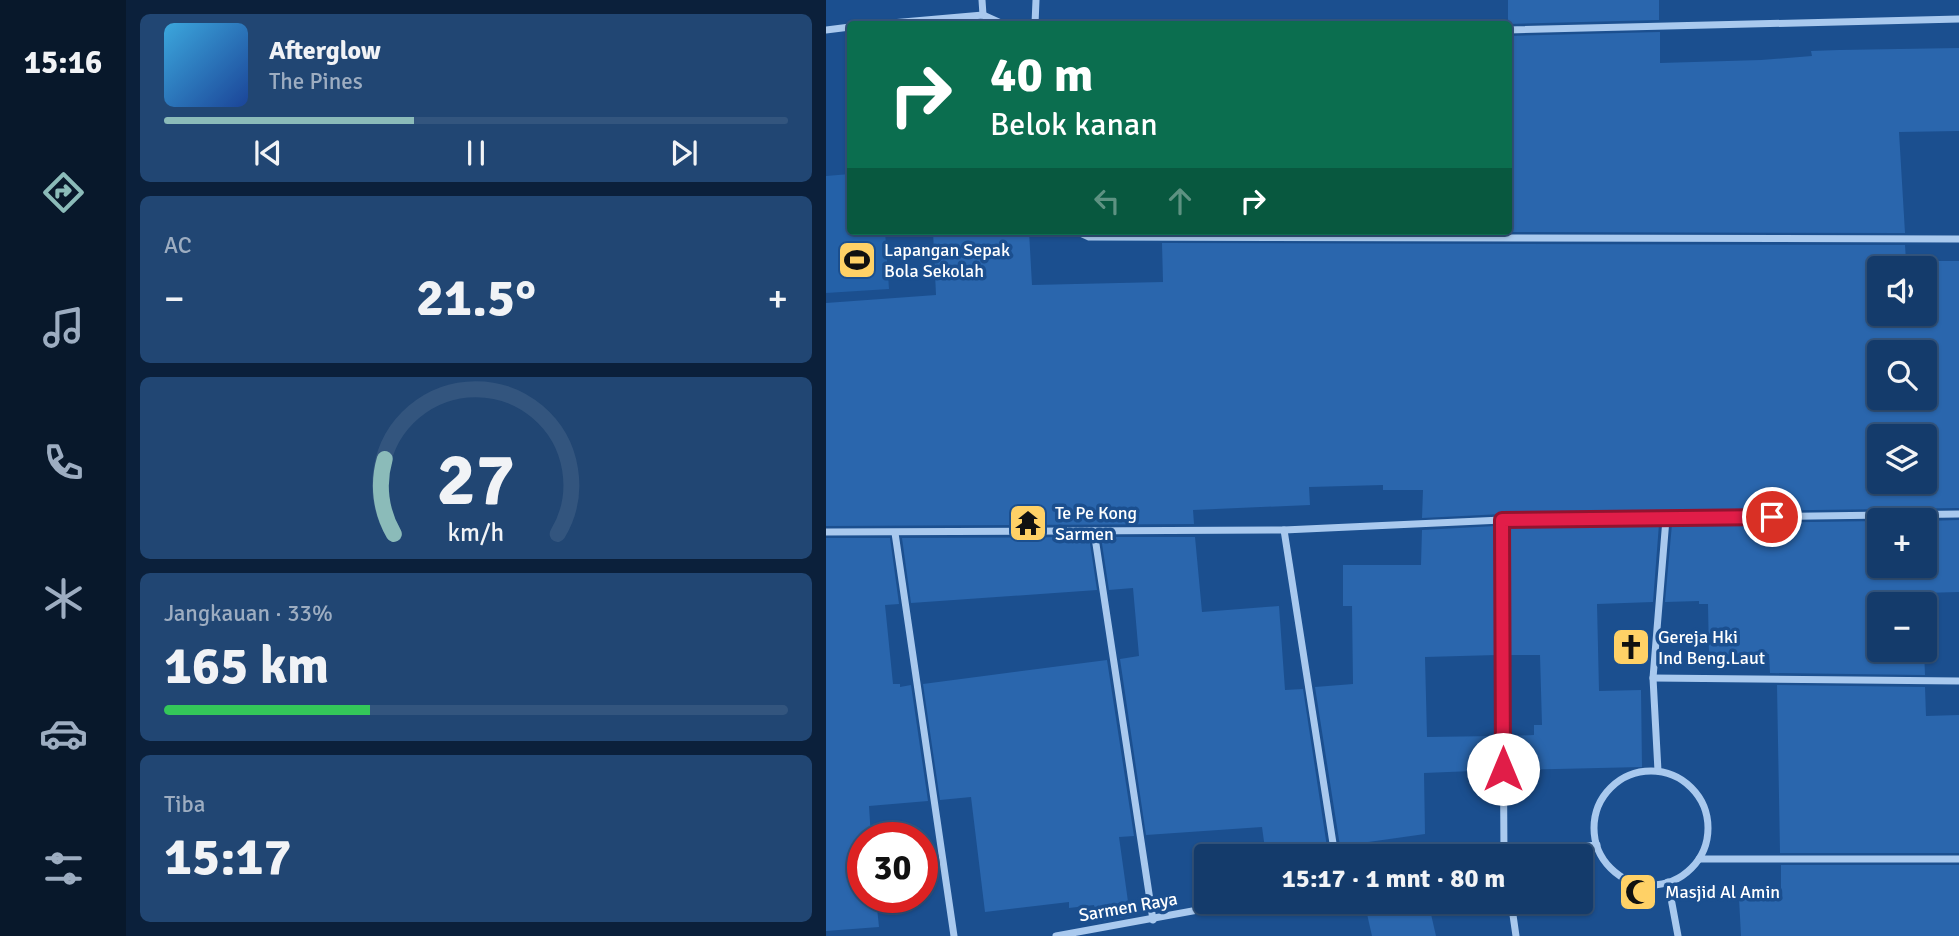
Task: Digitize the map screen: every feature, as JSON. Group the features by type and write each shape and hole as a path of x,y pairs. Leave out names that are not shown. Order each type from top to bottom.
{"street":[{"path":"982,0 983,15"},
{"path":"1035,21 1036,0"},
{"path":"914,21 983,15 996,21"},
{"path":"1512,30 1959,19"},
{"path":"826,30 847,27"},
{"path":"1085,235 1959,239"},
{"path":"826,532 1284,530 1502,520 1959,514"},
{"path":"1658,771 1653,678 1666,519"},
{"path":"1502,520 1504,844"},
{"path":"1284,530 1333,844"},
{"path":"1094,531 1153,920"},
{"path":"895,533 954,936"},
{"path":"1653,678 1959,681"},
{"path":"1639,771 1658,771 1676,776 1692,787 1703,803 1708,821 1707,840 1699,859 1687,873 1668,882 1653,885 1634,883 1618,875 1605,862 1597,845 1594,826 1597,807 1606,791 1621,779 1639,771"},
{"path":"1593,845 1597,845"},
{"path":"1699,859 1959,859"},
{"path":"1668,882 1678,936"},
{"name":"Sarmen Raya","path":"1056,936 1194,912"},
{"path":"1513,914 1516,936"}],"shaded area":[{"name":"Lapangan Sepak Bola Sekolah","path":"847,174 847,235 885,235 889,289 826,293 826,176"}],"building":[{"path":"1508,0 1659,0 1659,20 1512,24 1512,21 1508,21"},
{"path":"1660,32 1660,63 1812,56 1811,51 1959,48 1959,131 1899,132 1905,233 1512,232 1512,36"},
{"path":"933,235 1029,235 1032,285 1163,282 1162,243 1905,245 1906,256 1867,256 1867,326 1937,326 1937,261 1959,261 1959,508 1502,514 1422,518 1423,490 1383,490 1383,485 1309,487 1310,505 1193,510 1194,524 826,526 826,303 936,295"},
{"path":"1959,520 1959,592 1867,592 1867,662 1924,662 1925,675 1770,673 1769,654 1709,655 1708,604 1699,604 1699,601 1665,602 1672,524 1867,521 1867,578 1937,578 1937,521"},
{"path":"1659,524 1653,602 1597,604 1599,691 1641,690 1642,767 1510,770 1509,736 1534,735 1534,725 1542,725 1540,655 1509,655 1508,526"},
{"path":"1496,526 1497,655 1425,657 1427,737 1497,736 1497,770 1424,773 1425,834 1340,844 1315,687 1353,684 1352,606 1343,606 1343,565 1421,565 1422,530"},
{"path":"1089,537 1097,590 911,603 902,538"},
{"path":"1101,537 1195,537 1202,612 1279,606 1285,690 1303,689 1327,844 1264,844 1262,827 1146,835 1120,659 1139,656 1133,588 1109,590"},
{"path":"826,538 890,538 899,604 885,605 893,684 900,684 900,687 911,685 928,801 869,806 870,822 847,822 847,913 878,913 879,927 826,931"},
{"path":"1107,660 1134,836 1119,837 1130,916 1096,922 1094,905 1069,908 1069,902 985,912 971,797 940,800 923,684"},
{"path":"1777,685 1925,687 1926,716 1959,715 1959,853 1780,853"},
{"path":"1781,865 1959,865 1959,936 1741,936 1739,898 1781,896"},
{"path":"1367,914 1431,914 1436,936 1372,936"}],"place":[{"name":"Lapangan Sepak Bola Sekolah","path":"857,260"},
{"name":"Te Pe Kong Sarmen","path":"1028,523"},
{"name":"Gereja Hki Ind Beng.Laut","path":"1631,647"},
{"name":"Masjid Al Amin","path":"1638,892"}],"route":[{"path":"1503,769 1502,520 1772,517"}]}
